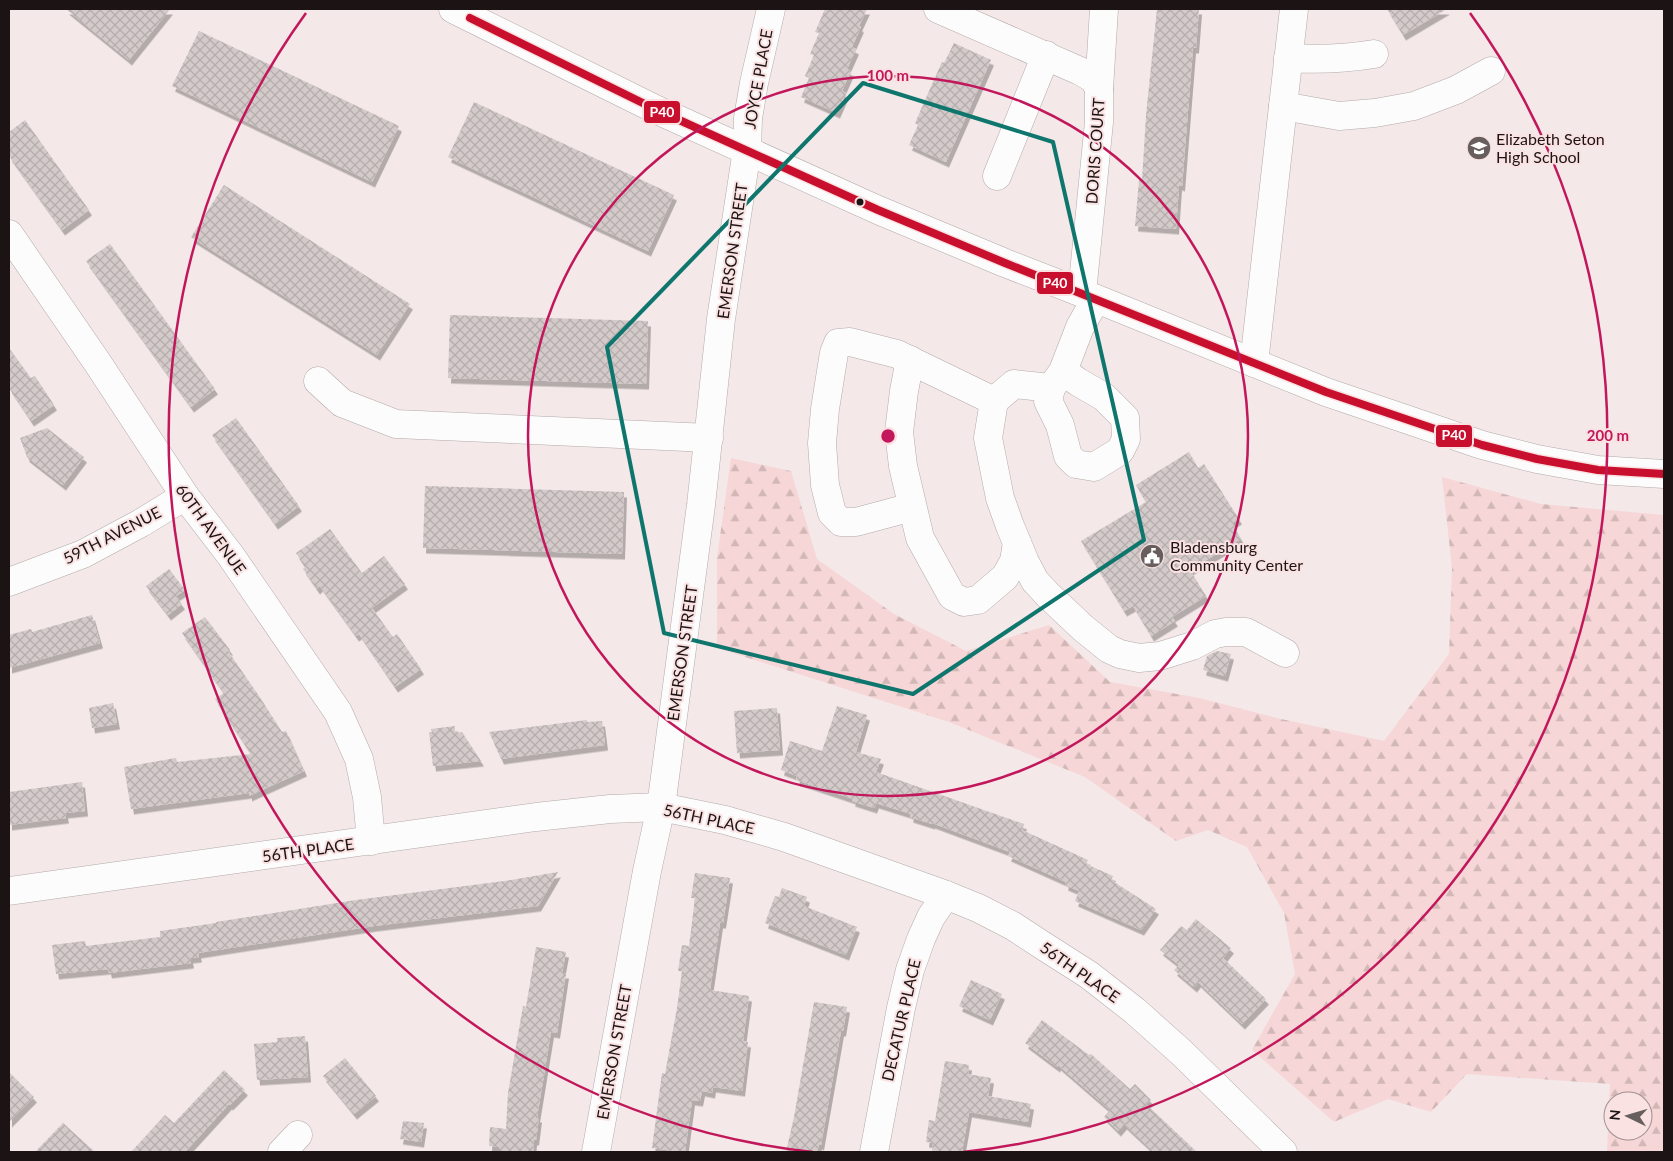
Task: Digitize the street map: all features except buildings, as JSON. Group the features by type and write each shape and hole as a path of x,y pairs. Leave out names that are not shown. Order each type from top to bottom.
{"street":[{"name":"JOYCE PLACE","path":"747,150 748,118 771,9"},
{"path":"938,9 1080,71 1094,79 1099,89"},
{"name":"DORIS COURT","path":"1089,296 1104,9"},
{"path":"1254,362 1294,9"},
{"path":"464,12 657,110 887,214 1326,392 1482,445 1537,459 1598,470 1664,474"},
{"path":"1288,58 1346,59 1374,54"},
{"path":"996,176 1046,55"},
{"path":"1283,106 1339,116 1414,106 1456,90 1491,71"},
{"name":"EMERSON STREET","path":"596,1152 647,871 661,807 696,548 722,319 747,150"},
{"name":"60TH AVENUE","path":"9,234 97,362 185,496 231,556 338,712 359,759 367,798 372,841"},
{"path":"1089,296 1080,327 1057,379 1014,384 994,401 988,438 1000,498 1016,543 1035,581 1083,628 1120,654 1139,658 1160,656 1192,646 1216,634 1226,632 1246,632 1285,653"},
{"path":"912,507 856,522 841,522 832,514 825,485 822,443 825,408 834,353 838,343 850,342 897,354 994,401"},
{"path":"910,360 899,432 903,466 920,538 952,596 964,602 978,600 1005,577 1014,561 1016,543"},
{"path":"318,381 342,403 396,424 709,438"},
{"name":"59TH AVENUE","path":"9,582 83,554 141,523 185,496"},
{"name":"56TH PLACE","path":"9,891 536,817 610,809 661,807 724,820 784,837 946,895 978,908 1013,926 1097,981 1135,1011 1175,1047 1283,1152"},
{"name":"DECATUR PLACE","path":"874,1152 900,1008 910,970 924,931 946,895"}],"highlighted area":[{"path":"863,83 1053,142 1144,540 913,694 664,633 607,347"}],"green space":[{"path":"731,458 791,471 817,559 894,614 966,651 1049,625 1110,682 1199,698 1281,719 1384,741 1449,654 1452,568 1442,477 1541,504 1664,515 1664,1152 1607,1152 1607,1141 1653,1141 1653,1091 1610,1091 1610,1084 1467,1074 1431,1112 1388,1099 1334,1122 1252,1050 1295,974 1284,913 1247,847 1208,830 1176,841 1085,777 949,722 717,648 717,558"}],"transit line":[{"name":"P40","path":"470,18 657,110 878,210 1326,392 1482,445 1537,459 1598,470 1664,474"}],"place":[{"name":"Elizabeth Seton High School","path":"1479,148"},
{"name":"Bladensburg Community Center","path":"1152,556"}]}
